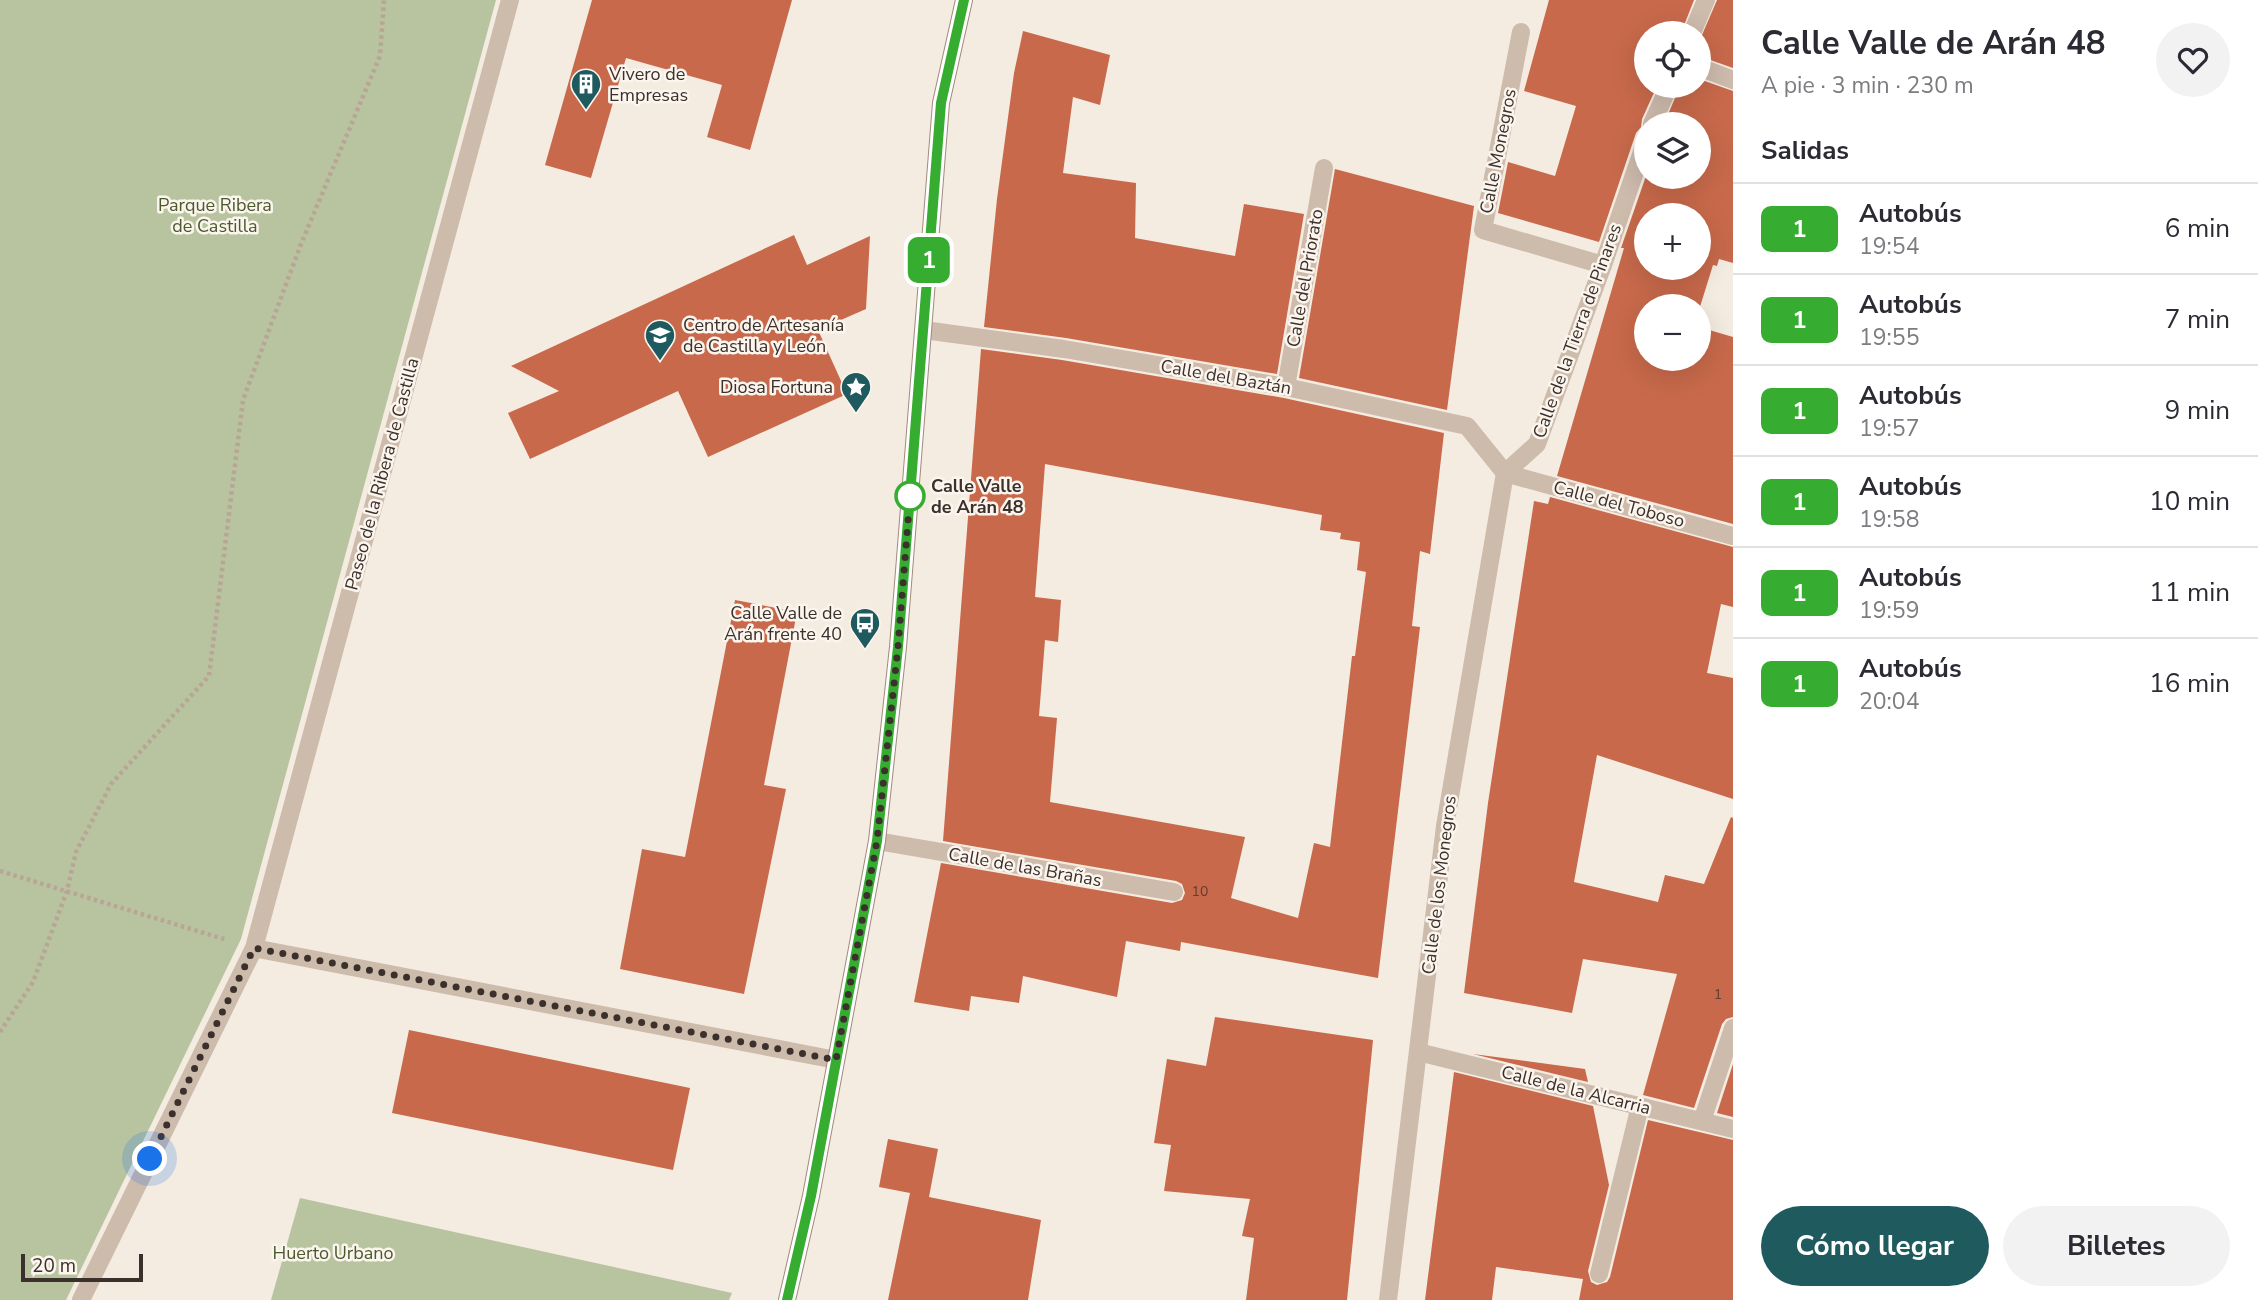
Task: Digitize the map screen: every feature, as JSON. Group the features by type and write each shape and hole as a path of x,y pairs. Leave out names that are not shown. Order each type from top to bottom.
{"street":[{"name":"Paseo de la Ribera de Castilla","path":"80,1300 254,948 510,0"},
{"path":"787,1300 811,1196 877,841 899,634 941,103 964,0"},
{"path":"1697,21 1706,0"},
{"name":"Calle Monegros","path":"1521,32 1483,230 1603,265"},
{"path":"1711,72 1733,80"},
{"name":"Calle del Priorato","path":"1286,387 1324,168"},
{"name":"Calle de la Tierra de Pinares","path":"1505,473 1537,444 1634,175"},
{"name":"Calle del Baztán","path":"924,330 1064,349 1286,387 1467,426 1505,473"},
{"name":"Calle del Toboso","path":"1505,473 1733,536"},
{"name":"Calle de los Monegros","path":"1388,1300 1445,826 1505,473"},
{"name":"Calle de las Brañas","path":"877,841 1174,892"},
{"path":"254,948 836,1060"},
{"path":"1702,1121 1733,1028"},
{"name":"Calle de la Alcarria","path":"1418,1052 1733,1129"},
{"path":"1599,1274 1640,1106"}],"path":[{"path":"0,1032 33,982 67,891 76,852 111,784 209,676 243,400 302,244 380,56 384,0"},
{"path":"0,871 254,948"}],"green space":[{"name":"Parque Ribera de Castilla","path":"0,0 496,0 241,939 66,1300 0,1300"},
{"name":"Huerto Urbano","path":"300,1198 732,1293 729,1300 271,1300"}],"building":[{"name":"Vivero de Empresas","path":"592,0 792,0 750,150 707,137 722,85 626,58 591,178 545,165"},
{"path":"1549,0 1694,0 1686,21 1634,21 1634,98 1652,98 1645,112 1634,112 1634,139 1599,242 1498,213 1508,162 1555,176 1576,106 1524,91"},
{"path":"1717,0 1733,0 1733,68 1711,60 1711,21 1708,21"},
{"path":"1023,31 1110,55 1100,105 1073,97 1063,173 1136,183 1135,238 1235,256 1244,204 1304,214 1277,374 1066,338 984,327 997,199 1014,73"},
{"path":"1711,83 1733,91 1733,263 1719,259 1717,266 1713,265 1711,271 1711,203 1637,203 1641,189 1711,189 1711,112 1669,112 1675,98 1711,98"},
{"path":"1335,169 1474,206 1447,410 1299,378"},
{"path":"1634,210 1634,280 1708,280 1704,294 1634,294 1634,371 1711,371 1711,331 1733,337 1733,524 1557,476 1624,248 1621,248"},
{"path":"794,235 807,265 870,236 866,309 818,330 847,394 708,457 678,391 530,459 508,413 559,391 511,366"},
{"path":"981,349 1284,398 1444,433 1430,554 1420,551 1412,626 1420,627 1378,978 1181,942 1180,951 1126,941 1117,997 1023,976 1019,1003 971,996 969,1011 914,1002 941,863 1172,903 1182,900 1185,893 1182,884 1176,881 943,841","holes":["1045,464 1322,515 1320,530 1341,533 1340,539 1360,542 1357,570 1366,572 1355,656 1352,656 1330,847 1314,843 1298,918 1231,898 1245,837 1050,802 1057,718 1039,716 1045,640 1058,642 1061,600 1035,597"]},
{"path":"1550,497 1733,547 1733,607 1721,604 1707,673 1733,678 1733,799 1597,755 1574,882 1658,902 1665,875 1704,884 1731,817 1733,818 1733,1017 1722,1024 1694,1108 1643,1095 1677,974 1583,959 1572,1013 1464,993 1488,803 1534,501 1548,504"},
{"path":"735,600 797,612 764,785 786,789 744,994 620,969 642,849 685,857"},
{"path":"1215,1017 1373,1040 1347,1300 1246,1300 1254,1238 1242,1236 1250,1199 1164,1191 1171,1145 1154,1143 1167,1059 1206,1066"},
{"path":"409,1030 690,1088 673,1170 392,1113"},
{"path":"1473,1054 1585,1069 1588,1082"},
{"path":"1733,1064 1733,1117 1717,1113"},
{"path":"1454,1072 1593,1106 1609,1185 1588,1271 1591,1282 1597,1285 1607,1282 1610,1277 1648,1120 1733,1140 1733,1300 1579,1300 1583,1279 1496,1267 1492,1300 1425,1300"},
{"path":"888,1139 938,1149 929,1197 1041,1220 1028,1300 888,1300 910,1193 879,1187"}],"bus line":[{"name":"1","path":"787,1300 811,1196 877,841 898,647 941,103 964,0"}],"place":[{"name":"Vivero de Empresas","path":"586,111"},
{"name":"Centro de Artesanía de Castilla y León","path":"660,362"},
{"name":"Diosa Fortuna","path":"856,414"},
{"name":"Calle Valle de Arán 48","path":"910,496"},
{"name":"Calle Valle de Arán frente 40","path":"865,650"}],"route":[{"path":"150,1159 254,948 836,1060 877,841 898,647 910,496"}]}
